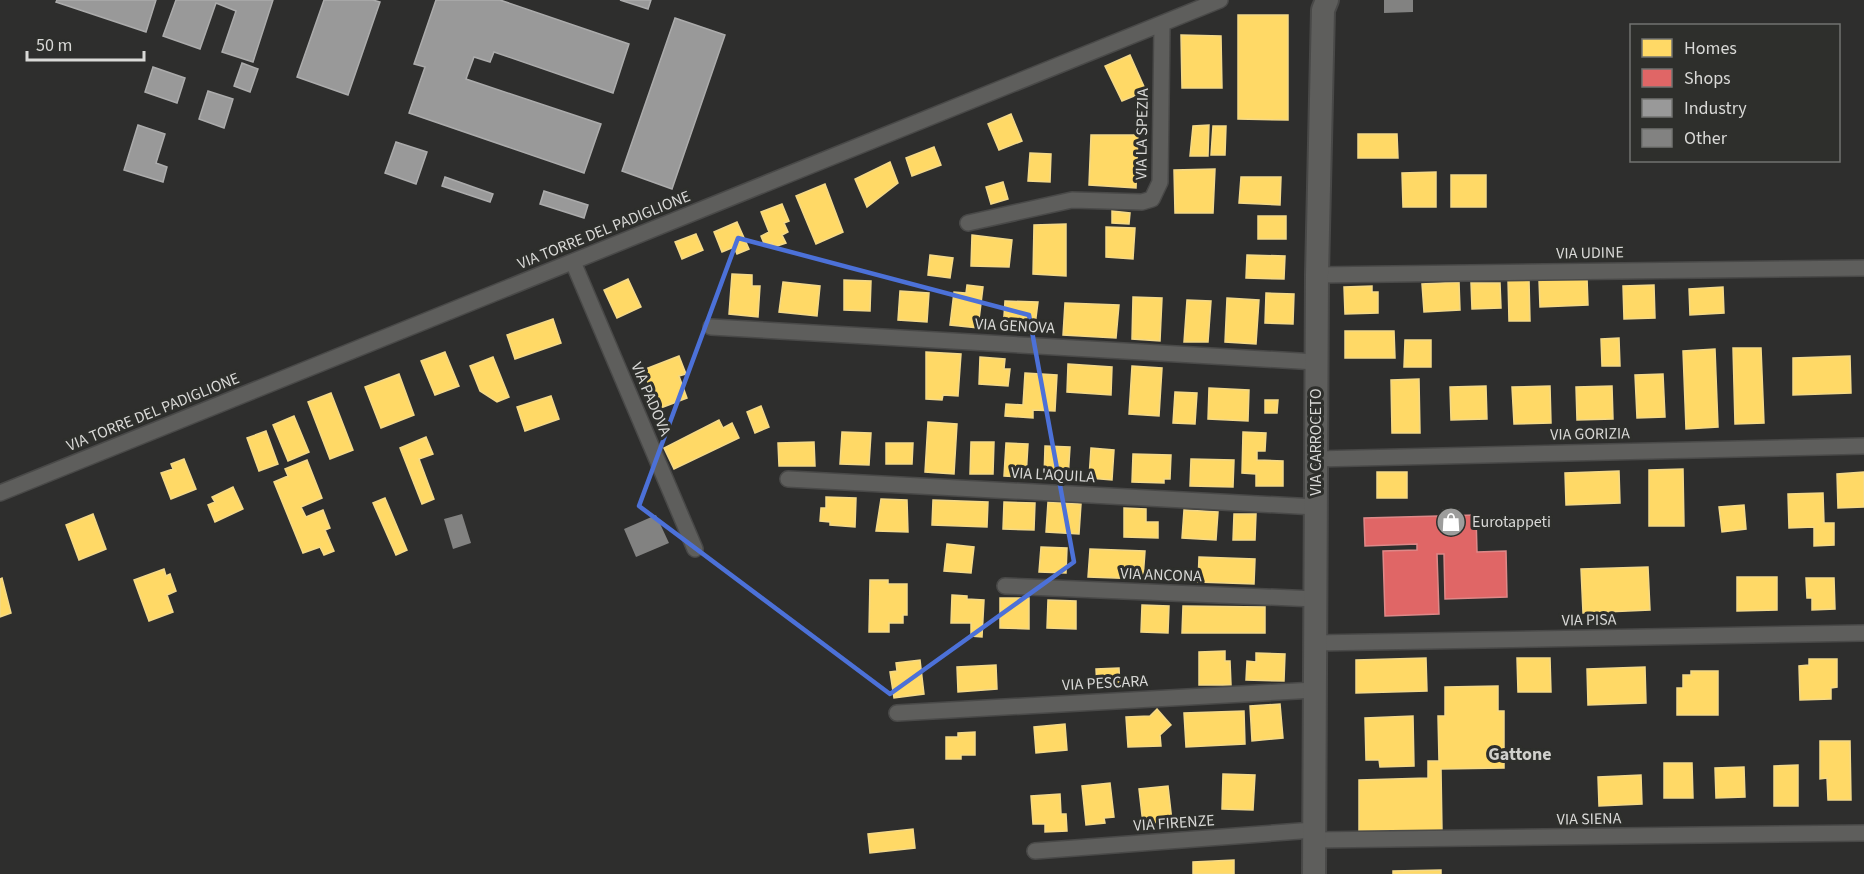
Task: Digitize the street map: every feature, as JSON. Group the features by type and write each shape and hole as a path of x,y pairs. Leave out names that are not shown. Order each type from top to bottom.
{"street":[{"name":"VIA TORRE DEL PADIGLIONE","path":"0,493 1220,0"},
{"name":"VIA CARROCETO","path":"1314,874 1316,362 1323,3"},
{"name":"VIA LA SPEZIA","path":"968,223 1072,200 1143,202 1152,199 1160,182 1162,24"},
{"name":"VIA PADOVA","path":"573,262 695,549"},
{"name":"VIA UDINE","path":"1317,274 1864,268"},
{"name":"VIA GENOVA","path":"711,327 1316,362"},
{"name":"VIA GORIZIA","path":"1316,459 1864,446"},
{"name":"VIA L'AQUILA","path":"788,479 1316,507"},
{"name":"VIA ANCONA","path":"1005,586 1315,599"},
{"name":"VIA PISA","path":"1315,643 1864,633"},
{"name":"VIA PESCARA","path":"897,713 1315,690"},
{"name":"VIA SIENA","path":"1315,835 1864,834"},
{"name":"VIA FIRENZE","path":"1035,851 1315,835"}],"highlighted area":[{"path":"738,238 1029,315 1074,562 890,694 639,506"}],"building: Homes":[{"path":"1238,15 1288,15 1288,120 1238,119"},
{"path":"1181,35 1221,36 1222,88 1182,88"},
{"path":"1130,55 1146,91 1122,101 1105,66"},
{"path":"1011,114 1022,141 999,150 988,124"},
{"path":"1209,125 1208,156 1190,156 1193,126"},
{"path":"1213,126 1226,126 1225,155 1211,155"},
{"path":"1358,134 1397,134 1398,158 1358,158"},
{"path":"1091,135 1138,135 1136,188 1089,185"},
{"path":"934,147 941,165 912,176 906,158"},
{"path":"1030,153 1051,154 1050,182 1028,181"},
{"path":"890,162 898,183 867,207 855,179"},
{"path":"1215,169 1213,213 1175,213 1174,170"},
{"path":"1436,172 1436,207 1403,207 1402,173"},
{"path":"1451,175 1486,175 1486,207 1451,207"},
{"path":"1241,177 1281,177 1280,205 1239,203"},
{"path":"1003,182 1008,199 991,204 986,187"},
{"path":"825,184 843,232 816,244 796,196"},
{"path":"782,204 789,221 784,223 788,232 782,235 786,243 774,247 772,243 765,246 761,236 769,232 761,212"},
{"path":"1112,211 1130,213 1129,224 1112,223"},
{"path":"1258,216 1286,216 1286,239 1258,239"},
{"path":"737,222 749,249 737,254 734,247 722,252 714,232"},
{"path":"1066,224 1066,276 1033,274 1034,225"},
{"path":"1106,227 1135,228 1133,259 1106,257"},
{"path":"696,234 703,250 682,259 675,242"},
{"path":"972,235 1012,240 1009,267 971,266"},
{"path":"930,255 953,258 950,278 928,275"},
{"path":"1247,255 1285,256 1284,279 1246,278"},
{"path":"732,274 752,275 752,286 760,286 758,317 729,314"},
{"path":"1587,278 1588,305 1540,307 1539,280"},
{"path":"628,279 641,307 617,318 604,290"},
{"path":"844,280 871,281 870,311 844,310"},
{"path":"1508,280 1529,280 1530,321 1509,321"},
{"path":"783,282 820,286 817,316 779,312"},
{"path":"1459,282 1460,310 1424,312 1422,284"},
{"path":"1471,283 1500,283 1501,308 1472,309"},
{"path":"967,285 983,287 978,328 950,325 954,292 966,293"},
{"path":"1654,285 1655,318 1624,319 1623,286"},
{"path":"1372,286 1372,292 1378,292 1378,313 1345,314 1344,287"},
{"path":"1723,287 1724,313 1690,315 1689,289"},
{"path":"900,291 929,293 927,322 898,320"},
{"path":"1266,293 1294,294 1293,324 1265,323"},
{"path":"1133,297 1162,298 1160,341 1132,339"},
{"path":"1227,298 1259,300 1256,344 1225,342"},
{"path":"1187,300 1211,301 1208,342 1184,342"},
{"path":"1005,301 1038,302 1034,333 1003,331"},
{"path":"1065,303 1119,305 1116,338 1063,335"},
{"path":"553,319 561,343 515,359 507,335"},
{"path":"1345,331 1394,331 1395,358 1345,358"},
{"path":"1619,338 1620,366 1602,366 1601,339"},
{"path":"1405,340 1431,340 1431,367 1404,367"},
{"path":"1733,348 1761,348 1764,423 1735,424"},
{"path":"1715,349 1718,427 1686,429 1683,351"},
{"path":"445,352 459,386 435,395 421,361"},
{"path":"926,352 961,354 958,396 943,395 942,400 926,399"},
{"path":"679,356 686,374 679,376 687,398 658,409 643,370"},
{"path":"1850,356 1851,393 1793,395 1793,358"},
{"path":"493,357 509,397 497,402 480,391 470,366"},
{"path":"980,357 1005,359 1004,369 1010,369 1008,386 979,384"},
{"path":"1068,364 1112,367 1111,395 1067,392"},
{"path":"1132,366 1162,368 1159,416 1129,414"},
{"path":"1025,373 1057,375 1055,411 1033,410 1033,418 1005,416 1006,404 1023,405"},
{"path":"399,374 414,415 381,428 365,387"},
{"path":"1663,374 1665,417 1637,418 1635,375"},
{"path":"1419,379 1420,433 1392,433 1391,380"},
{"path":"1486,386 1487,419 1451,420 1450,387"},
{"path":"1550,386 1551,423 1514,424 1512,387"},
{"path":"1612,386 1613,419 1577,420 1576,387"},
{"path":"1209,388 1249,390 1248,421 1208,419"},
{"path":"1175,392 1197,393 1195,424 1173,423"},
{"path":"331,393 353,450 330,459 308,402"},
{"path":"551,396 559,419 525,431 517,407"},
{"path":"1265,400 1278,400 1277,413 1265,413"},
{"path":"761,406 769,427 755,433 747,412"},
{"path":"294,416 309,452 288,461 273,425"},
{"path":"719,420 723,428 732,423 739,438 674,469 664,448"},
{"path":"928,422 957,424 954,474 925,472"},
{"path":"266,431 278,464 259,471 247,438"},
{"path":"842,432 871,433 869,465 840,464"},
{"path":"1243,432 1266,433 1265,451 1257,451 1257,460 1283,461 1283,486 1256,486 1256,474 1242,473"},
{"path":"426,437 433,454 419,459 434,499 422,504 400,448"},
{"path":"814,442 815,466 779,466 778,443"},
{"path":"971,442 994,442 993,474 970,474"},
{"path":"886,443 913,443 912,464 886,464"},
{"path":"1006,443 1028,444 1026,477 1004,476"},
{"path":"1045,446 1070,447 1068,479 1044,478"},
{"path":"1091,448 1114,450 1112,480 1089,478"},
{"path":"1133,454 1171,455 1170,479 1164,479 1164,483 1132,482"},
{"path":"184,459 196,489 171,499 161,473 173,469 171,464"},
{"path":"1191,459 1234,460 1233,487 1190,486"},
{"path":"307,460 322,498 301,507 306,517 323,510 330,528 325,530 334,551 324,555 320,547 303,553 274,482 288,476 285,469"},
{"path":"1683,469 1684,526 1649,526 1649,470"},
{"path":"1619,471 1620,503 1566,505 1565,473"},
{"path":"1377,472 1407,472 1407,498 1377,498"},
{"path":"1864,472 1864,507 1838,508 1837,474"},
{"path":"233,487 243,509 215,522 208,505 215,502 212,497"},
{"path":"1823,493 1824,523 1834,523 1834,545 1814,546 1814,527 1789,528 1788,494"},
{"path":"826,497 856,498 855,527 830,525 830,522 820,521 821,508 826,508"},
{"path":"385,498 407,550 396,555 373,503"},
{"path":"881,499 907,500 908,532 876,531"},
{"path":"933,500 988,502 987,527 932,525"},
{"path":"1004,502 1035,503 1034,530 1003,529"},
{"path":"1048,502 1081,504 1079,534 1046,532"},
{"path":"1744,505 1746,529 1722,532 1719,507"},
{"path":"1124,508 1146,509 1146,522 1158,522 1158,538 1124,537"},
{"path":"1184,510 1218,512 1216,540 1182,538"},
{"path":"93,514 106,549 79,560 66,525"},
{"path":"1234,514 1256,514 1255,540 1233,540"},
{"path":"947,544 974,547 971,573 944,571"},
{"path":"1041,547 1067,548 1066,573 1039,572"},
{"path":"1090,549 1145,551 1143,579 1088,577"},
{"path":"1199,557 1255,559 1254,584 1198,582"},
{"path":"1648,567 1650,610 1583,613 1581,569"},
{"path":"164,569 166,576 170,574 176,591 167,595 173,612 149,621 134,580"},
{"path":"1737,577 1777,577 1777,610 1737,611"},
{"path":"2,578 11,613 0,617 0,579"},
{"path":"1806,578 1834,578 1835,609 1812,610 1812,598 1807,598"},
{"path":"870,580 888,580 888,584 907,584 907,615 903,615 903,623 889,623 889,632 869,632"},
{"path":"952,595 984,600 982,637 971,636 971,623 951,623"},
{"path":"1000,598 1029,598 1029,629 1000,628"},
{"path":"1048,600 1076,601 1076,629 1047,628"},
{"path":"1142,605 1169,606 1168,633 1141,632"},
{"path":"1183,606 1265,607 1265,633 1182,633"},
{"path":"1225,651 1225,661 1230,661 1231,685 1199,685 1199,652"},
{"path":"1256,653 1285,654 1284,681 1246,680 1247,661 1256,662"},
{"path":"1426,658 1427,691 1356,693 1356,660"},
{"path":"1517,658 1550,658 1551,692 1518,692"},
{"path":"1809,659 1837,659 1837,687 1831,688 1831,699 1800,700 1799,666 1809,665"},
{"path":"920,660 924,694 894,698 890,672 897,671 896,663"},
{"path":"996,665 997,689 958,692 957,667"},
{"path":"1645,667 1646,703 1588,705 1587,669"},
{"path":"1119,668 1120,687 1097,688 1096,669"},
{"path":"1691,671 1718,671 1718,715 1677,715 1677,688 1683,688 1683,675 1691,675"},
{"path":"1498,686 1498,711 1504,711 1504,768 1441,769 1442,832 1359,833 1359,780 1428,778 1428,761 1439,761 1438,716 1445,716 1445,687"},
{"path":"1280,704 1283,738 1252,741 1250,706"},
{"path":"1157,709 1171,725 1160,735 1161,746 1128,747 1126,717 1150,716"},
{"path":"1244,711 1245,744 1186,747 1184,713"},
{"path":"1413,716 1414,766 1380,767 1379,760 1366,760 1365,718"},
{"path":"1065,724 1067,750 1036,753 1034,727"},
{"path":"975,732 975,755 961,755 961,759 946,759 946,737 958,737 958,733"},
{"path":"1820,741 1850,741 1851,800 1828,800 1827,778 1820,779"},
{"path":"1664,763 1692,763 1693,798 1664,798"},
{"path":"1798,765 1798,806 1774,806 1774,766"},
{"path":"1744,767 1745,797 1716,798 1715,768"},
{"path":"1223,774 1255,775 1253,810 1222,809"},
{"path":"1641,775 1642,804 1599,806 1598,777"},
{"path":"1110,783 1114,817 1104,818 1105,823 1086,825 1082,786"},
{"path":"1168,786 1172,821 1143,824 1139,789"},
{"path":"1060,794 1061,814 1066,814 1067,831 1045,832 1045,824 1033,824 1031,796"},
{"path":"913,829 915,848 870,853 868,834"},
{"path":"1234,860 1234,874 1193,874 1193,862"},
{"path":"1441,870 1441,874 1393,874 1393,871"}],"building: Shops":[{"path":"1476,515 1477,552 1506,551 1507,597 1445,599 1444,554 1437,554 1439,614 1385,616 1383,551 1417,550 1417,544 1365,546 1364,518"}],"building: Industry":[{"path":"57,0 156,0 146,32 56,2"},
{"path":"176,0 273,0 253,62 222,52 236,11 216,3 200,49 163,36"},
{"path":"324,0 380,2 348,95 297,77"},
{"path":"436,0 500,0 629,44 613,93 494,52 490,62 474,57 466,79 601,124 584,173 409,113 425,67 414,64"},
{"path":"620,0 651,0 648,9"},
{"path":"675,18 725,35 672,189 622,171"},
{"path":"242,63 258,69 250,92 234,86"},
{"path":"153,67 185,78 177,103 145,92"},
{"path":"208,91 233,99 224,128 199,119"},
{"path":"138,125 165,134 156,163 167,167 163,182 124,170"},
{"path":"396,142 427,152 416,184 385,173"},
{"path":"445,177 493,194 490,202 442,186"},
{"path":"544,191 588,205 584,218 540,204"}],"building: Other":[{"path":"1384,0 1413,0 1413,12 1384,13"},
{"path":"462,514 471,543 453,549 444,519"},
{"path":"656,515 669,543 636,557 624,529"}],"place":[{"name":"Eurotappeti","path":"1451,522"}],"district":[{"name":"Gattone","path":"1520,754"}]}
